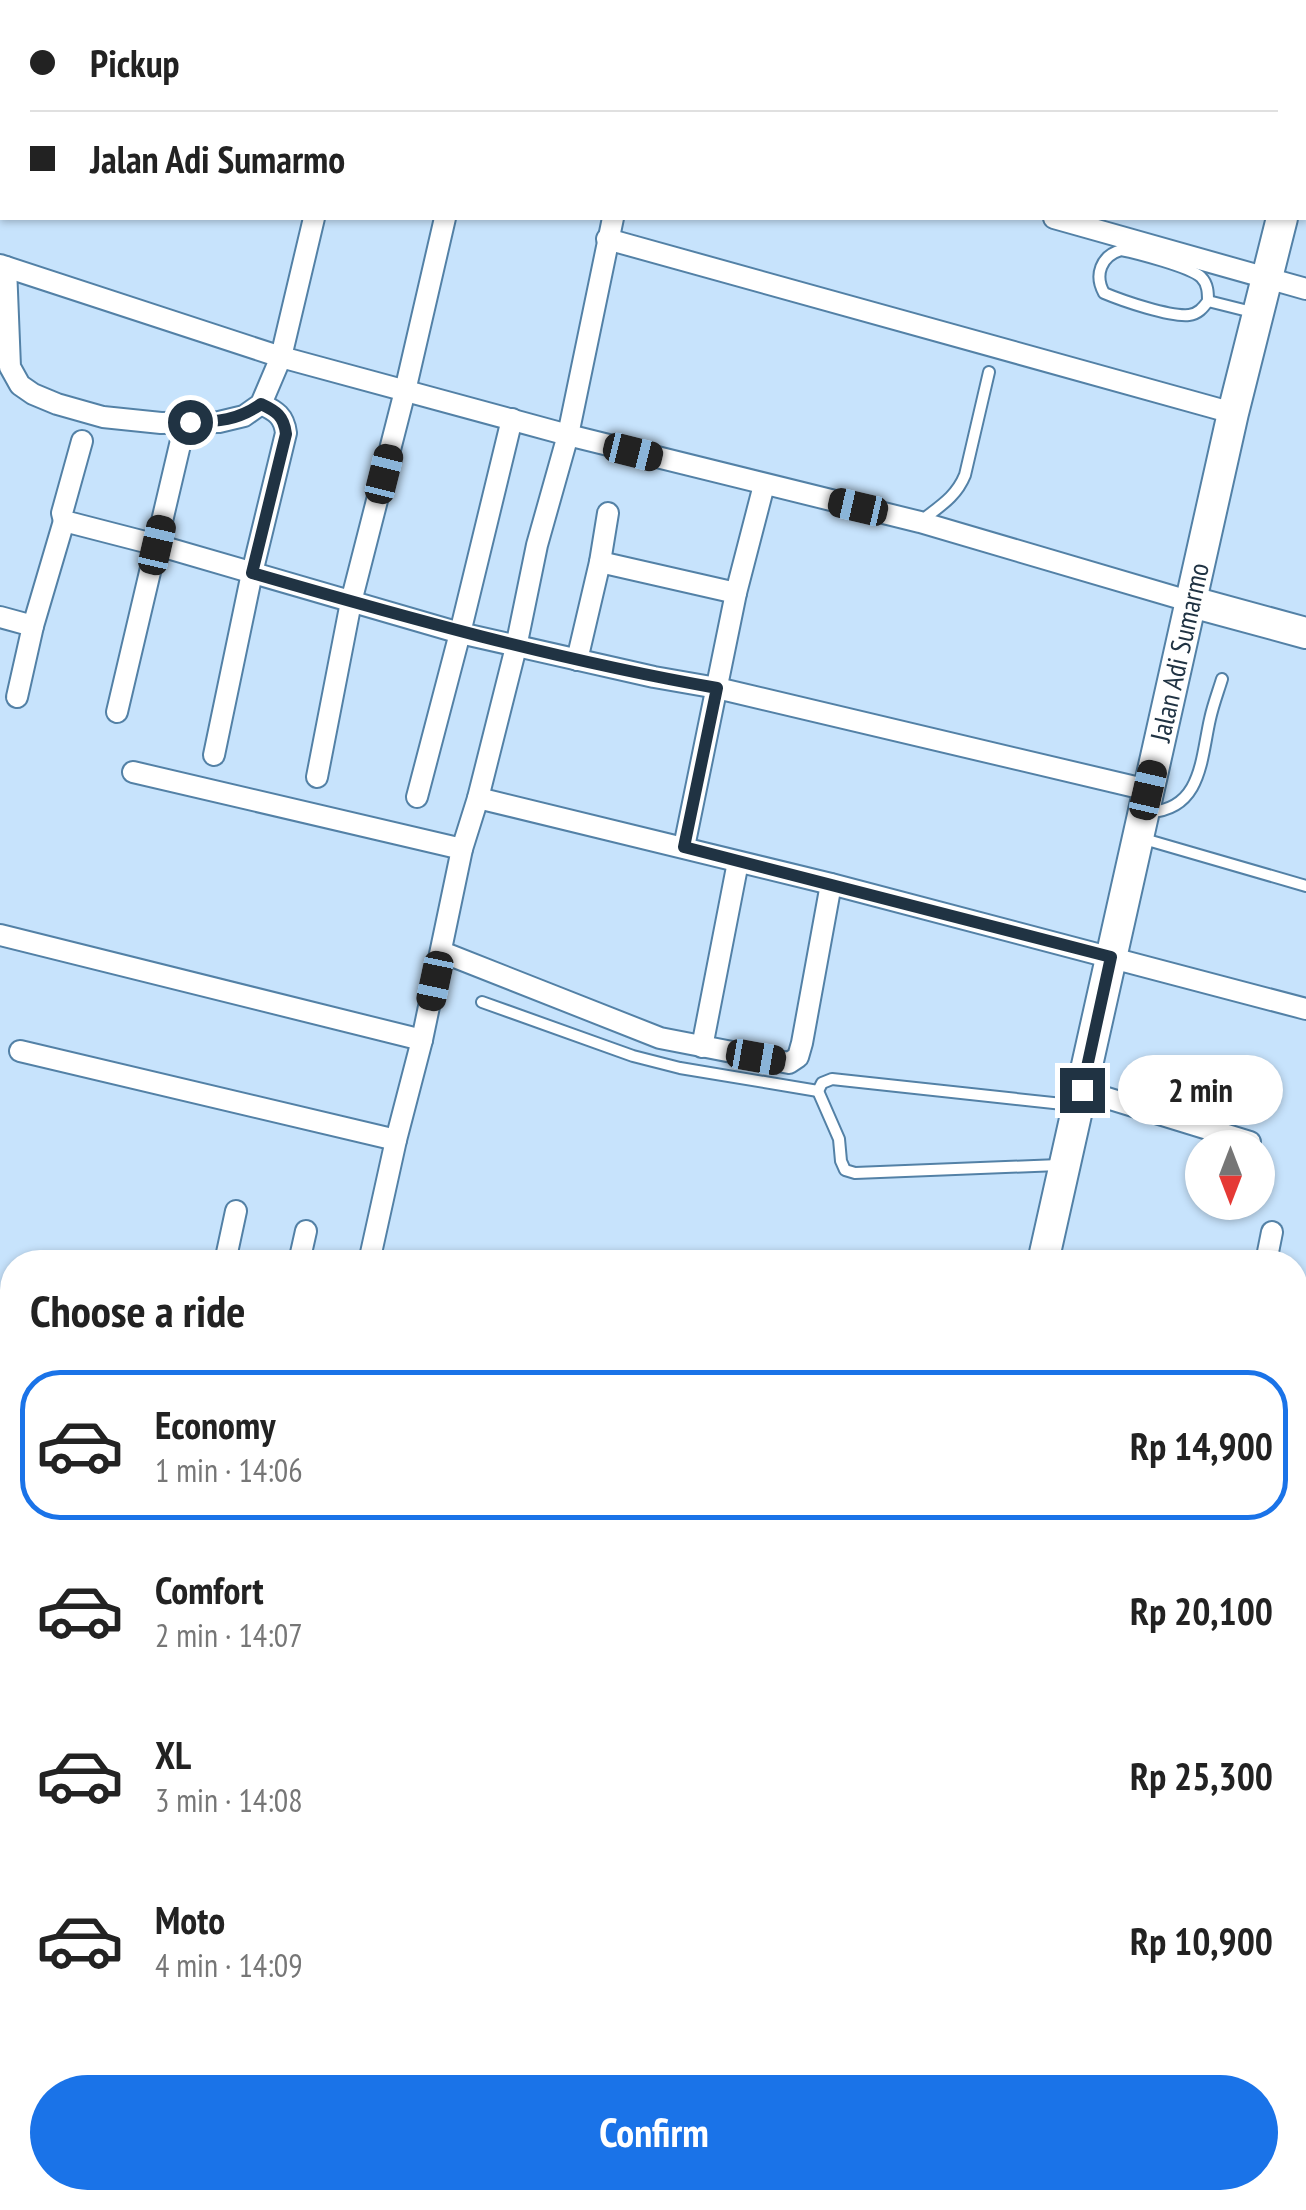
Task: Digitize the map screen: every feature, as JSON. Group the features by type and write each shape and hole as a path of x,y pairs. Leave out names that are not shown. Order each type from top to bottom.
{"main road":[{"name":"Jalan Adi Sumarmo","path":"1046,1250 1233,412 1282,220"},
{"path":"1192,602 1306,632"}],"street":[{"path":"314,220 281,357 261,404 244,416 219,422 162,423 103,417 32,394 20,386 10,367 3,266 281,357 568,435 920,522 1192,602"},
{"path":"317,777 351,602 445,220"},
{"path":"371,1250 422,1040 462,850 568,435 612,220"},
{"path":"1061,220 1306,289"},
{"path":"607,239 1233,412"},
{"path":"214,756 286,434 283,418 261,404"},
{"path":"417,798 512,418"},
{"path":"117,712 183,432"},
{"path":"17,697 82,441"},
{"path":"684,847 736,593 764,485"},
{"path":"577,660 608,513"},
{"path":"64,521 460,633 717,688 1143,813"},
{"path":"600,562 736,593"},
{"path":"0,617 33,626"},
{"path":"133,772 462,850"},
{"path":"478,798 831,884 1306,1008"},
{"path":"702,1047 738,862"},
{"path":"442,952 660,1038 789,1063 798,1057 831,884"},
{"path":"0,936 422,1040"},
{"path":"20,1051 396,1140"},
{"path":"1080,1098 1204,1130"},
{"path":"228,1250 236,1212"},
{"path":"302,1250 306,1231"},
{"path":"1268,1250 1272,1232"}],"lane":[{"path":"1121,250 1200,276 1207,288 1208,301 1201,310 1188,315 1149,308 1104,293 1099,285 1102,263 1121,250"},
{"path":"1208,301 1258,313"},
{"path":"920,522 960,489 989,372"},
{"path":"1143,813 1170,809 1190,790 1199,774 1222,679"},
{"path":"1143,813 1306,886"},
{"path":"482,1002 633,1056 680,1068 818,1091"},
{"path":"1063,1179 845,1170 838,1138 818,1091 822,1083 832,1079 1080,1098"}],"route":[{"path":"190,422 219,422 244,416 261,404 283,418 286,434 252,573 516,647 717,688 684,847 1111,957 1082,1090"}]}
